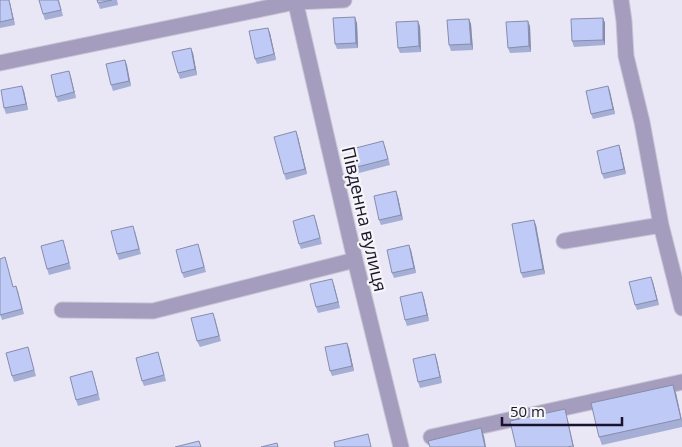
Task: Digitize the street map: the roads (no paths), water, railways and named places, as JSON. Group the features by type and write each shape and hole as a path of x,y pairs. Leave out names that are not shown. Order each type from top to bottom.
{"street":[{"path":"0,63 295,1 344,0"},
{"path":"621,0 626,56 642,122 661,225 682,308"},
{"name":"Південна вулиця","path":"295,1 355,260 401,447"},
{"path":"564,241 661,225"},
{"path":"62,310 153,311 355,260"},
{"path":"431,437 682,382"}]}
